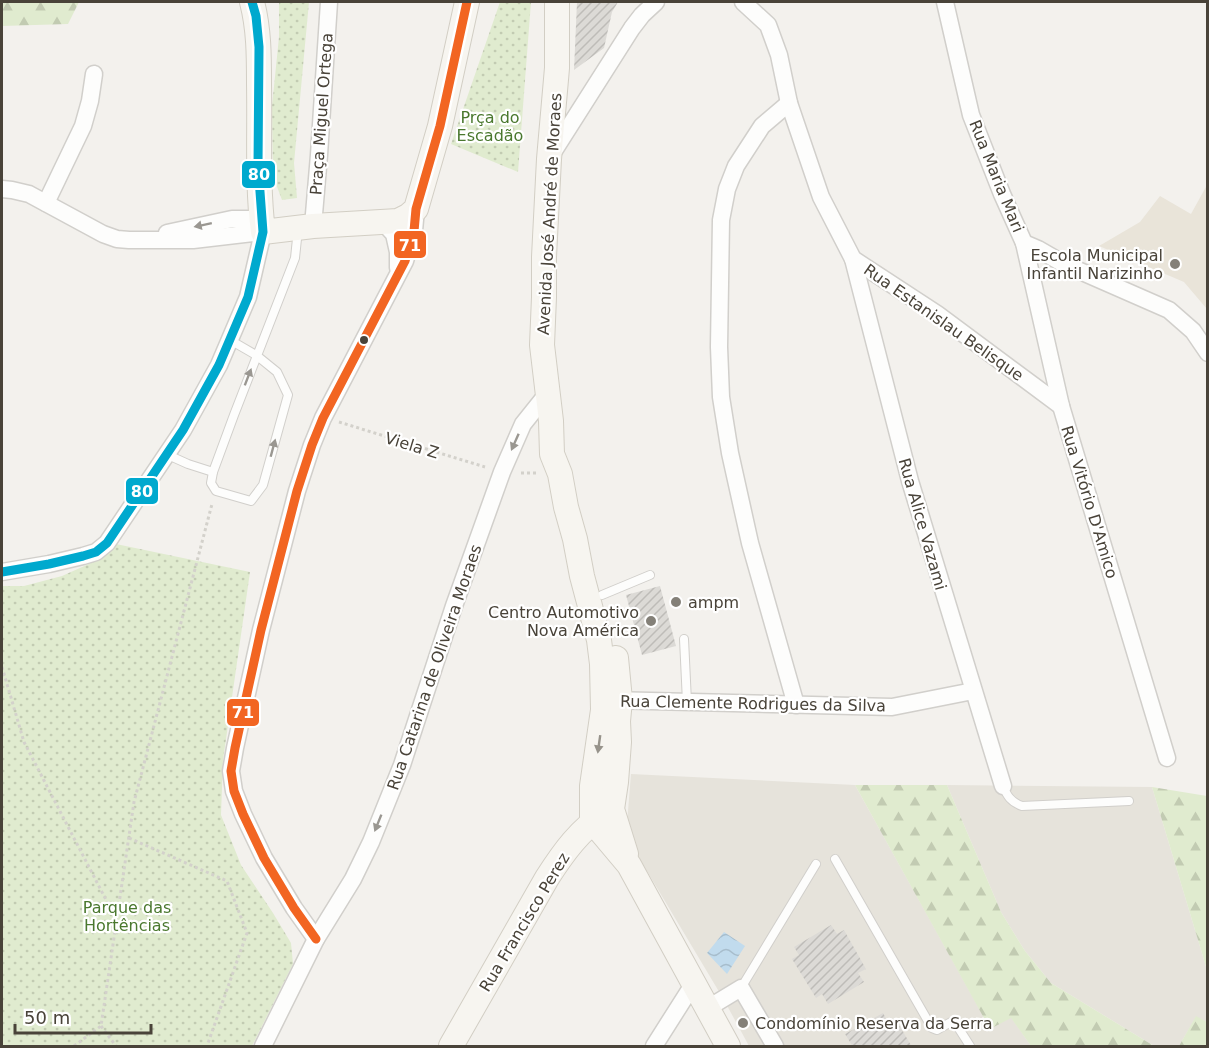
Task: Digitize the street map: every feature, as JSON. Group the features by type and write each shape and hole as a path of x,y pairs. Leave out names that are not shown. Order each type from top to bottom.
{"street":[{"path":"2,572 49,564 96,552 107,543 168,455 219,365 230,340 248,297 262,226 258,165 259,47 256,16 252,2"},
{"name":"Praça Miguel Ortega","path":"309,222 329,2"},
{"path":"316,939 264,858 240,807 234,791 231,771 261,630 297,491 323,418 405,261 414,231 416,209 440,126 467,2"},
{"path":"549,159 632,28 656,2"},
{"name":"Rua Estanislau Belisque","path":"743,2 768,25 779,55 789,102 821,197 853,259 937,314 1061,406"},
{"name":"Rua Maria Mari","path":"945,2 972,115 1002,194 1024,243 1064,264 1169,310 1193,331 1208,353"},
{"name":"Avenida José André de Moraes","path":"558,3 557,68 544,257 542,345 551,421 552,454 560,474 602,664 618,721 616,782 602,815"},
{"path":"46,203 83,126 94,74"},
{"path":"789,102 762,126 736,166 727,189 721,220 719,347 721,397 730,453 750,543 796,705"},
{"path":"2,189 29,194 103,234 117,239 140,240 232,219 262,226 309,222 384,223 398,221 416,209"},
{"path":"309,222 376,207 416,209"},
{"path":"384,223 393,234 396,243 398,276"},
{"name":"Rua Vitório D'Amico","path":"1024,243 1061,406 1167,758"},
{"name":"Rua Alice Vazami","path":"853,259 910,481 1003,786"},
{"name":"Rua Catarina de Oliveira Moraes","path":"263,1047 316,939 353,879 371,842 402,765 501,472 523,424 547,394"},
{"name":"Avenida José André de Moraes","path":"551,421 573,475 614,645 611,700"},
{"name":"Rua Clemente Rodrigues da Silva","path":"611,700 892,707 973,691"},
{"path":"602,815 728,1047"},
{"name":"Rua Francisco Perez","path":"451,1047 564,851 602,815"},
{"path":"654,1047 694,983"},
{"path":"708,1008 741,988 775,1047"}],"lane":[{"path":"230,340 256,356 277,372 288,395 262,485 251,501 216,491 211,483 213,472 256,356 309,222"},
{"path":"168,455 213,472"},
{"path":"602,595 650,575"},
{"path":"684,639 687,702"},
{"path":"1003,786 1010,799 1022,806 1129,801"},
{"path":"835,859 932,1028 937,1030 951,1022 956,1024 970,1047"},
{"path":"741,988 816,864"}],"path":[{"name":"Viela Z","path":"323,418 501,472 560,474"},
{"path":"74,1047 101,1026 135,802 216,491"},
{"path":"2,667 24,742 117,921"},
{"path":"129,838 227,881 248,933 207,1047"},
{"path":"101,1026 116,1047"}],"shaded area":[{"name":"Escola Municipal Infantil Narizinho","path":"1207,185 1207,309 1184,282 1099,246 1140,222 1160,196 1191,214"},
{"path":"631,774 855,785 990,1028 1011,1017 1031,1046 749,1046 626,836"},
{"path":"947,785 1152,787 1207,970 1207,1022 1196,1017 1179,1046 1154,1046 1051,983 1025,951 1001,912"}],"green space":[{"path":"2,2 79,2 68,24 2,26"},
{"path":"279,2 309,2 294,163 297,198 282,200 273,176 272,106 279,37"},
{"name":"Prça do Escadão","path":"500,2 531,2 518,172 451,144"},
{"name":"Parque das Hortências","path":"116,544 250,572 223,760 221,815 241,865 291,943 293,964 252,1046 2,1046 2,586 24,586 62,576 91,563"},
{"path":"855,785 947,785 1001,912 1025,951 1051,983 1154,1046 1031,1046 1011,1018 990,1029"},
{"path":"1152,787 1207,796 1207,970"},
{"path":"1196,1016 1207,1022 1207,1046 1179,1046"}],"water":[{"path":"724,932 745,946 727,974 707,953"}],"building":[{"path":"577,2 618,2 612,12 604,48 574,70"},
{"name":"Centro Automotivo Nova América","path":"660,586 676,646 642,655 626,595"},
{"path":"831,925 837,934 844,930 866,969 858,973 864,982 828,1004 822,994 816,998 792,959 799,955 794,947"},
{"path":"883,1013 888,1022 895,1018 912,1047 853,1047 845,1034"}],"transit line":[{"name":"80","path":"2,572 83,556 96,552 107,543 183,430 219,365 248,297 263,232 258,165 259,47 256,16 252,2"},
{"name":"71","path":"316,939 264,858 234,791 231,771 261,630 297,491 323,418 405,261 414,231 416,209 440,126 467,2"}],"place":[{"name":"Escola Municipal Infantil Narizinho","path":"1175,264"},
{"name":"ampm","path":"676,602"},
{"name":"Centro Automotivo Nova América","path":"651,621"},
{"name":"Condomínio Reserva da Serra","path":"743,1023"}]}
